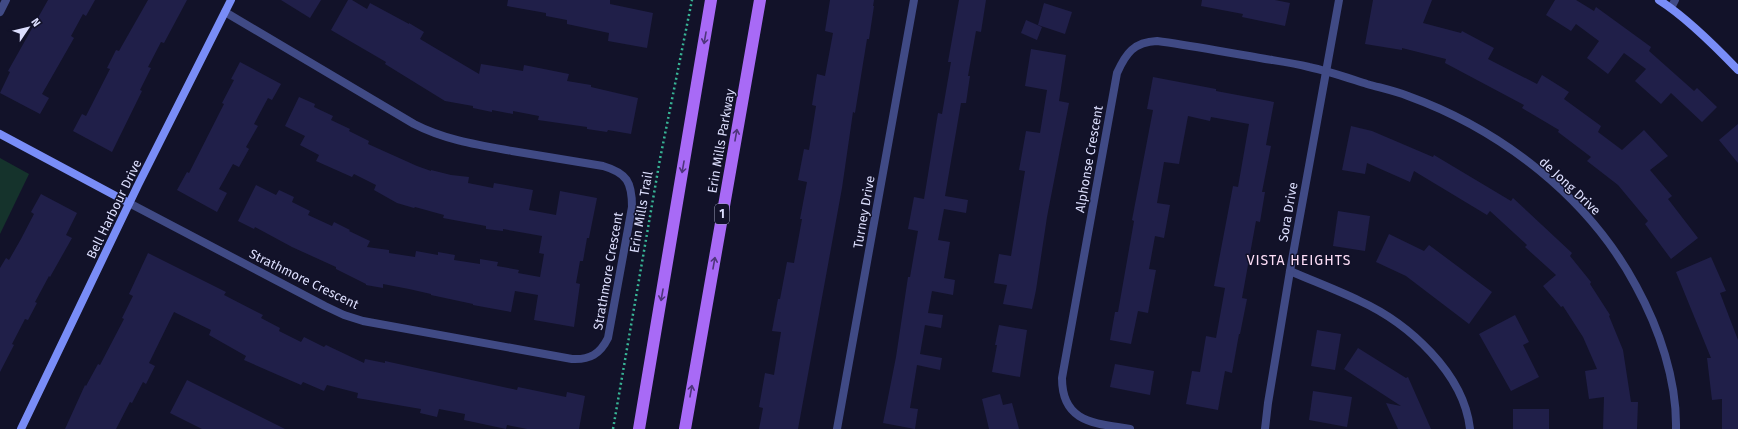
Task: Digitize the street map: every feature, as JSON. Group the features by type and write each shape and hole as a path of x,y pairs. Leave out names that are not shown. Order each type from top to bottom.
{"main road":[{"path":"639,429 711,0"},
{"name":"Erin Mills Parkway","path":"684,429 760,0"}],"street":[{"path":"0,12 6,0"},
{"name":"Bell Harbour Drive","path":"21,429 130,203 231,0"},
{"name":"Turney Drive","path":"837,429 914,0"},
{"name":"Sora Drive","path":"1265,429 1290,271 1339,0"},
{"path":"1659,0 1671,8 1738,70"},
{"path":"1671,8 1676,0"},
{"name":"Strathmore Crescent","path":"130,203 324,306 344,315 363,321 572,359 591,357 603,347 608,338 632,207 630,185 624,175 616,170 603,166 477,145 452,140 432,133 224,12"},
{"name":"Alphonse Crescent","path":"1130,429 1091,422 1083,419 1074,413 1066,404 1062,392 1062,378 1117,73 1124,57 1135,47 1146,42 1157,41 1308,67 1327,72"},
{"name":"de Jong Drive","path":"1327,72 1408,96 1464,121 1507,146 1542,174 1578,206 1610,245 1629,273 1648,307 1663,348 1672,388 1676,429"},
{"path":"0,134 130,203"},
{"path":"1290,271 1361,301 1392,320 1425,346 1442,364 1459,391 1469,420 1470,429"}],"path":[{"name":"Erin Mills Trail","path":"613,429 660,159 692,0"}],"green space":[{"path":"0,158 29,174 0,234"}],"building":[{"path":"48,0 95,0 86,16 83,14 71,36 74,38 42,94 49,98 40,114 0,93 10,72 8,71"},
{"path":"148,0 187,0 164,43 161,42 148,67 151,68 140,90 142,91 112,152 73,131 82,114 86,116 110,69 107,68 116,50 119,51"},
{"path":"281,0 321,0 310,18"},
{"path":"348,0 352,0 367,9 370,3 409,23 424,32 420,39 479,74 481,64 523,71 524,65 569,74 567,81 591,85 591,87 638,98 631,134 608,130 607,132 587,129 587,127 538,120 539,116 513,111 513,114 492,110 492,112 473,108 473,106 445,101 385,64 386,62 331,30"},
{"path":"508,0 610,0 610,4 653,13 647,48 608,41 609,33 567,24 567,20 546,16 546,13 507,6"},
{"path":"830,0 874,0 869,39 867,39 855,113 853,112 842,188 798,429 759,429 763,408 759,407 765,373 774,375 781,332 772,331 778,299 780,299 787,262 794,263 802,219 800,219 807,182 798,180 804,149 809,150 816,106 812,105 817,74 825,76 833,33 825,31"},
{"path":"959,0 986,0 981,32 976,31 968,76 970,76 966,103 961,103 945,196 968,200 966,213 944,209 938,240 950,242 944,278 955,280 953,295 932,291 928,313 943,315 941,328 925,325 920,354 942,358 940,370 917,365 910,408 918,409 915,429 883,423 896,357 908,277 910,277 918,231 908,229 914,197 924,199 938,113 942,114 951,62 948,62"},
{"path":"1202,0 1275,0 1290,3 1285,26 1242,17 1243,14 1201,6"},
{"path":"1373,0 1432,0 1423,23 1461,33 1462,31 1494,48 1488,59 1537,84 1542,75 1569,92 1564,99 1601,126 1598,132 1622,150 1644,130 1668,156 1650,170 1672,196 1668,199 1698,238 1671,259 1645,224 1648,221 1618,185 1587,161 1591,157 1558,132 1559,130 1522,108 1524,105 1445,63 1446,59 1402,48 1402,50 1365,44"},
{"path":"1555,0 1576,0 1594,11 1596,7 1651,47 1649,51 1694,91 1697,88 1717,107 1702,122 1671,93 1661,104 1635,81 1646,69 1624,53 1608,74 1587,58 1599,41 1576,24 1571,31 1546,15"},
{"path":"1044,3 1072,12 1065,34 1038,25"},
{"path":"1026,20 1042,27 1037,40 1021,33"},
{"path":"1031,49 1066,55 1059,101 1069,103 1047,217 1032,309 1003,304 1007,285 994,283 999,254 1011,256 1025,171 1019,170 1026,131 1040,133 1047,90 1025,86"},
{"path":"240,62 281,84 272,100 268,98 254,124 258,126 246,147 249,149 239,167 233,164 219,189 227,193 217,212 177,190 187,172 189,173 224,104 222,103 234,80 231,79"},
{"path":"1153,77 1274,102 1266,145 1271,146 1262,192 1265,192 1260,222 1256,221 1242,298 1247,299 1232,373 1225,371 1218,410 1186,404 1192,371 1200,372 1206,336 1216,338 1225,288 1214,286 1233,186 1238,187 1249,124 1211,117 1210,121 1188,116 1179,164 1164,162 1157,203 1170,205 1164,238 1155,236 1149,269 1156,270 1148,313 1138,311 1131,344 1110,340 1115,312 1118,312 1134,221 1132,220 1153,110 1147,109"},
{"path":"299,97 315,104 314,107 333,116 331,120 350,129 349,131 369,141 368,144 417,166 431,171 469,177 468,183 493,188 494,183 533,190 529,210 556,215 560,191 597,198 589,238 587,238 583,261 580,261 576,283 580,284 574,327 534,320 538,295 515,291 511,312 473,305 383,284 383,288 366,285 336,269 336,267 292,247 255,227 254,229 238,221 256,185 276,195 279,190 294,197 292,202 310,211 308,215 332,226 334,222 350,230 349,231 370,241 367,247 389,250 389,253 415,257 416,251 438,255 438,252 455,255 454,260 480,264 480,259 498,262 497,266 519,270 518,273 540,277 544,254 539,253 542,236 503,229 503,231 486,229 486,226 443,218 444,215 397,203 374,190 376,185 354,174 352,177 316,161 319,155 300,145 305,136 285,126"},
{"path":"1738,124 1738,163 1719,140"},
{"path":"1351,126 1372,131 1433,157 1434,155 1511,201 1513,198 1572,253 1570,256 1591,282 1590,284 1610,315 1609,316 1623,350 1631,402 1638,402 1637,429 1603,429 1604,397 1589,399 1585,371 1597,369 1583,337 1563,306 1561,307 1543,286 1556,275 1525,247 1527,245 1490,211 1487,215 1414,171 1410,182 1367,163 1365,174 1342,170"},
{"path":"41,194 77,213 66,235 72,238 35,302 37,303 28,320 25,319 0,372 0,268 6,258 9,260 21,239 34,214 31,212"},
{"path":"1338,211 1370,216 1365,251 1333,246"},
{"path":"1389,234 1424,251 1429,245 1492,292 1469,324 1406,276 1376,262"},
{"path":"148,253 226,292 224,295 263,315 261,318 280,328 279,331 301,342 304,337 324,347 326,345 364,363 365,359 385,363 385,361 517,390 518,387 566,397 567,392 585,396 579,429 527,429 507,425 506,429 464,420 465,414 439,409 437,417 420,413 421,409 357,398 358,393 327,385 324,391 303,382 301,385 244,360 246,356 209,335 211,330 174,312 149,363 155,366 146,384 143,382 132,403 130,402 116,429 65,429 85,385 86,386 98,364 100,365 124,319 122,318 133,296 129,294"},
{"path":"1711,257 1726,291 1720,293 1738,340 1738,429 1722,429 1722,399 1712,400 1707,358 1711,358 1676,272"},
{"path":"1515,315 1529,342 1523,345 1539,377 1511,391 1479,334"},
{"path":"999,325 1027,330 1020,377 992,372"},
{"path":"1317,330 1341,334 1335,370 1311,366"},
{"path":"1358,348 1406,378 1408,377 1431,429 1398,429 1386,403 1401,406 1344,369"},
{"path":"1115,364 1154,371 1150,395 1110,387"},
{"path":"187,380 285,429 202,429 170,413"},
{"path":"1313,391 1352,397 1347,427 1309,420"},
{"path":"1000,394 1003,405 1012,403 1019,429 989,429 982,399"},
{"path":"1513,409 1549,409 1549,429 1513,429"}],"district":[{"name":"VISTA HEIGHTS","path":"1299,260"}]}
